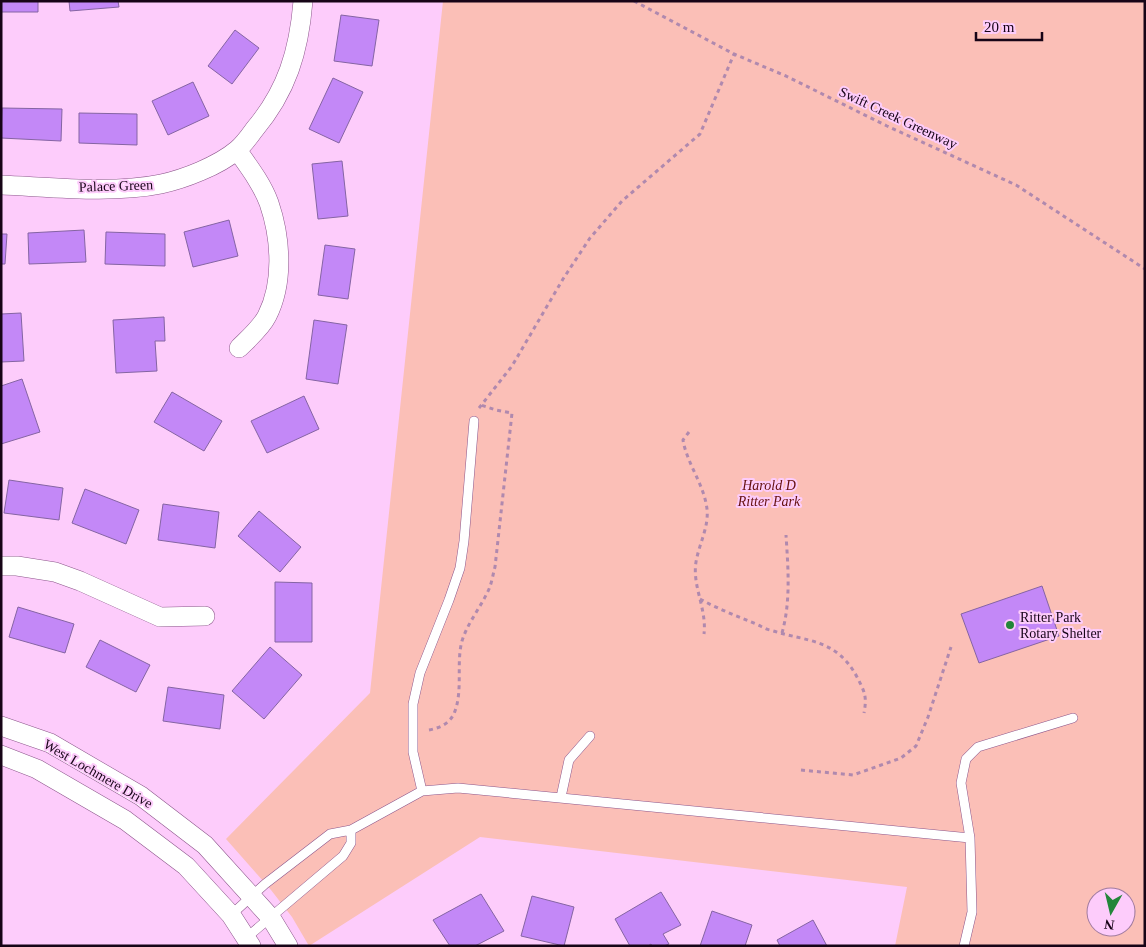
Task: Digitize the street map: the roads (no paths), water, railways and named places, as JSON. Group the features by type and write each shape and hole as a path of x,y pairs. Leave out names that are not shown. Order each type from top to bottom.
{"street":[{"name":"Palace Green","path":"1,185 96,188 132,187 161,184 211,166 237,150 262,121 287,79 298,40 303,1"},
{"path":"237,150 269,202 279,246 278,272 274,296 266,318 239,348"},
{"path":"1,566 17,566 55,572 80,581 160,617 205,616"},
{"name":"West Lochmere Drive","path":"1,726 50,743 141,796 205,845 271,918 288,946"},
{"name":"West Lochmere Drive","path":"1,755 37,768 125,820 186,866 231,915 249,942"}],"lane":[{"path":"422,791 413,752 413,704 420,673 450,600 460,568 474,421"},
{"path":"964,946 972,912 970,838 962,783 966,759 978,747 1073,718"},
{"path":"561,797 569,760 590,736"},
{"path":"231,915 330,834 351,830 422,791 458,788 970,838"},
{"path":"249,942 271,918 343,856 351,842 351,830"}],"place":[{"name":"Ritter Park Rotary Shelter","path":"1010,625"}],"park label":[{"name":"Harold D Ritter Park","path":"769,494"}]}
